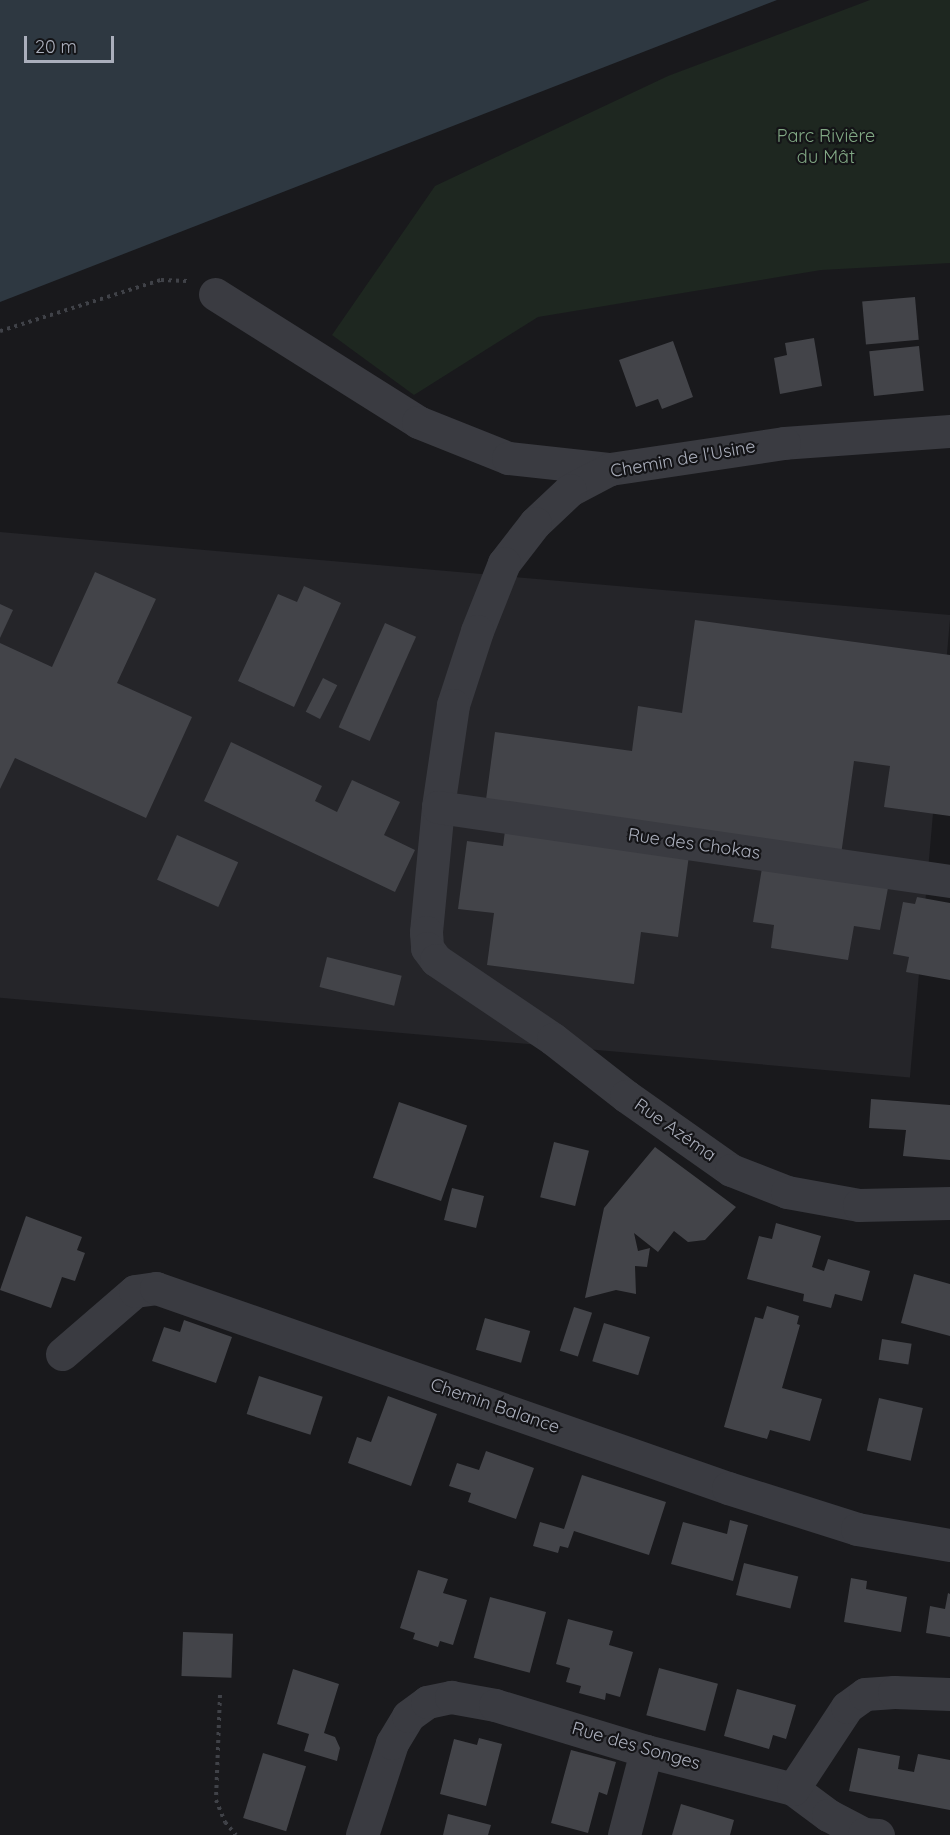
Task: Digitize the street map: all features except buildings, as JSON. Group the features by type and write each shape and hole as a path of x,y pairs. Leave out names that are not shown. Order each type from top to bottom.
{"street":[{"path":"215,294 418,422 508,458 610,469"},
{"name":"Chemin de l'Usine","path":"436,960 427,948 426,932 438,807 453,705 477,631 504,562 534,523 570,490 610,469 784,443 950,431"},
{"name":"Rue des Chokas","path":"438,807 950,881"},
{"name":"Rue Azéma","path":"436,960 553,1040 626,1096 731,1170 787,1192 859,1204 950,1203"},
{"name":"Chemin Balance","path":"62,1354 135,1291 156,1288 728,1488 857,1529 950,1545"},
{"path":"878,1835 864,1834 828,1815 793,1789 846,1707 865,1694 894,1692 950,1694"},
{"name":"Rue des Songes","path":"362,1835 392,1743 408,1716 427,1702 451,1697 495,1705 645,1751 793,1789"},
{"path":"624,1835 645,1751"}],"path":[{"path":"0,331 161,280 174,279 191,282 215,294"},
{"path":"220,1695 216,1800 225,1822 236,1835"}],"shaded area":[{"path":"0,0 777,0 0,302"},
{"path":"0,532 950,615 910,1077 0,998"}],"green space":[{"name":"Parc Rivière du Mât","path":"870,0 950,0 950,263 821,270 538,317 414,395 332,335 435,186 668,76"}]}
